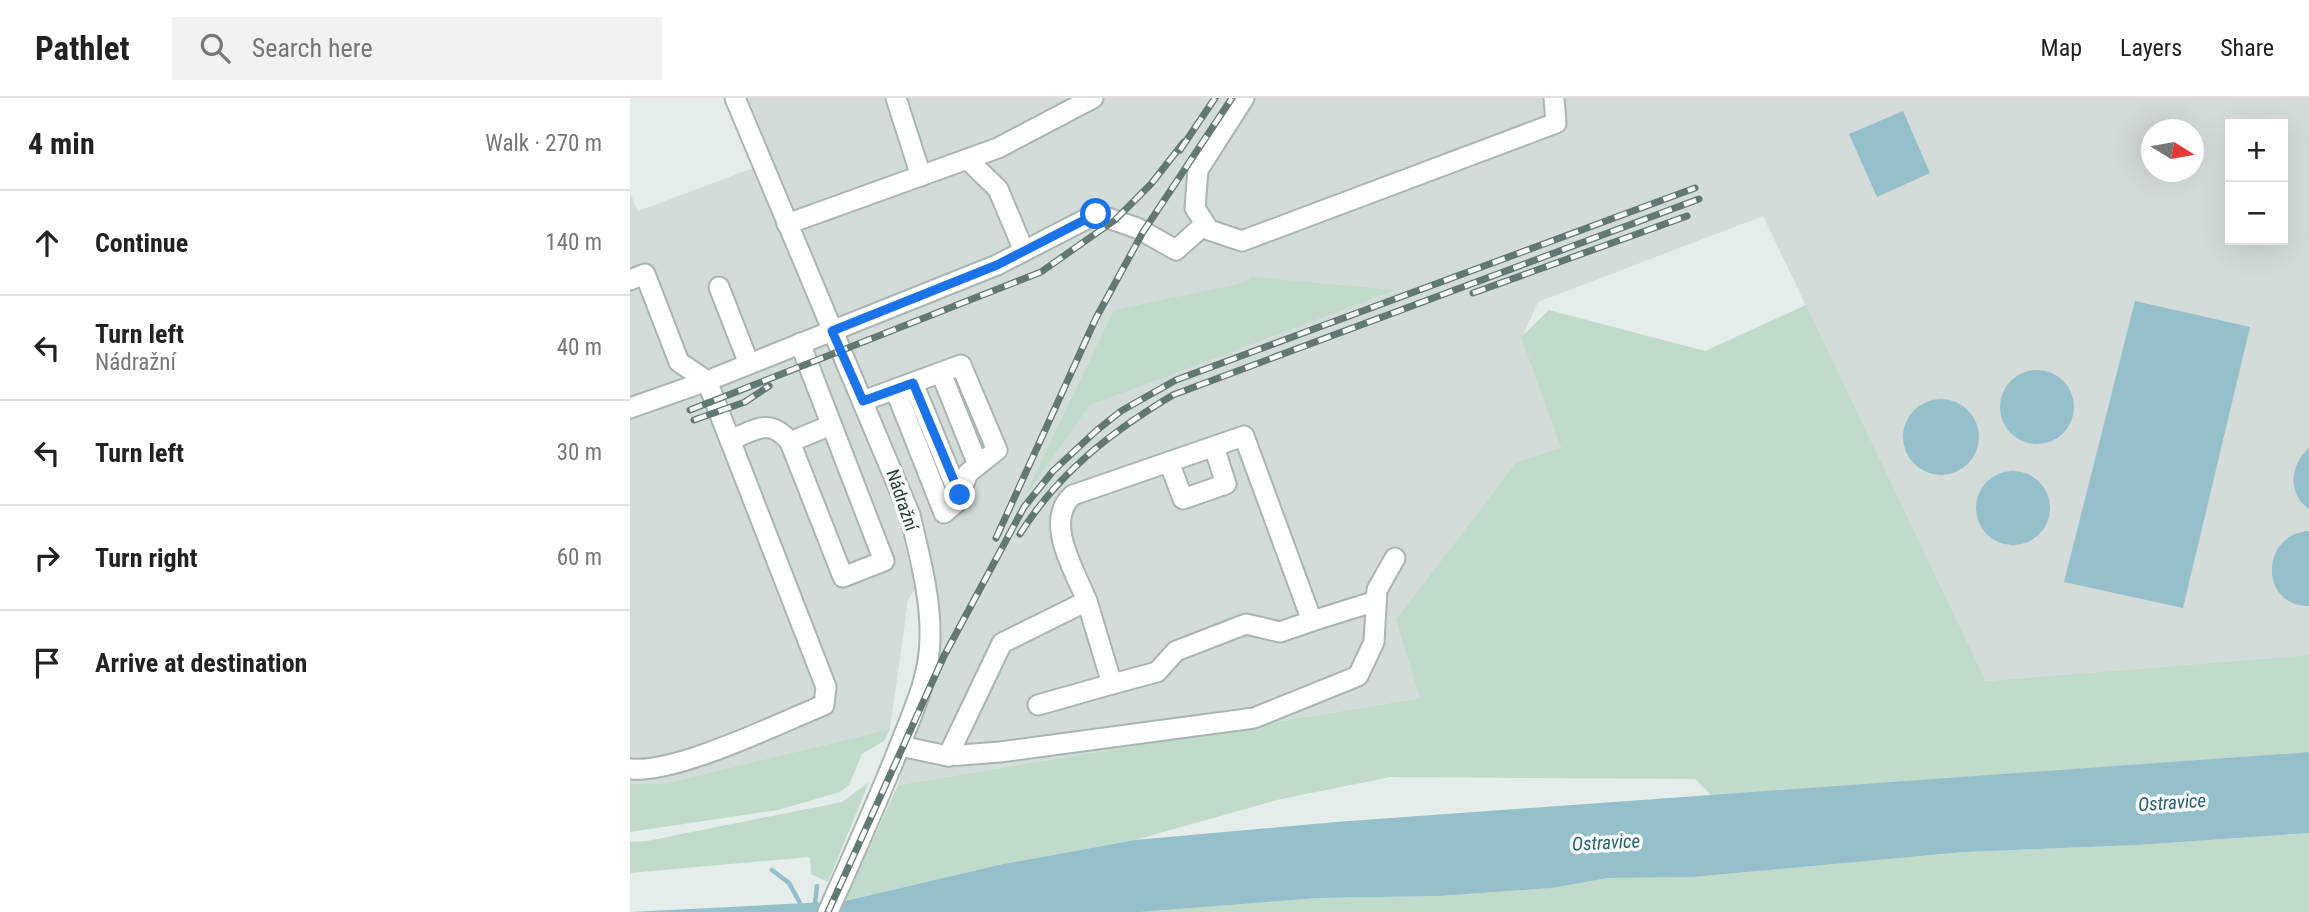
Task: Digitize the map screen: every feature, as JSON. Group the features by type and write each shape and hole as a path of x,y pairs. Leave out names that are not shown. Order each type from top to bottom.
{"street":[{"name":"Nádražní","path":"735,98 910,515 920,556 931,634 925,679 893,767 828,912"},
{"path":"896,98 921,176"},
{"path":"787,224 998,148 1093,98"},
{"path":"1243,98 1198,170 1195,208 1209,230 1242,241 1556,123 1554,98"},
{"path":"967,159 998,188 1024,251"},
{"path":"630,408 707,381 997,265 1096,214 1137,228 1176,250 1205,224"},
{"path":"630,280 645,274 679,362 707,381 826,687 824,705 674,765 642,771 630,769"},
{"path":"719,287 749,364"},
{"path":"730,440 766,426 779,429 790,442 843,577 884,561 800,344"},
{"path":"863,401 904,386 941,373 978,465 968,473 960,495 904,386"},
{"path":"790,442 831,425"},
{"path":"1112,684 1087,601 1062,537 1060,518 1065,502 1073,495 1244,436 1312,621"},
{"path":"1169,462 1183,499 1226,484 1214,447"},
{"path":"900,746 948,756 1000,752 1254,719 1358,676 1374,642 1377,590 1395,558"},
{"path":"948,756 1002,643 1087,601"},
{"path":"1038,705 1157,671 1176,651 1246,624 1280,632 1376,601"}],"shaded area":[{"path":"748,98 2309,98 2309,655 1986,681 1763,216 1538,302 1522,338 1561,448 1420,698 898,785 936,651 926,545"},
{"path":"756,167 899,519 915,589 908,600 890,729 667,783 630,784 630,193 638,211"}],"green space":[{"path":"1252,277 1396,290 1090,405 1024,497 1114,310 1243,283"},
{"path":"1806,305 1986,681 2309,655 2309,752 1712,796 1695,779 1391,777 1281,799 1135,840 1003,864 845,901 898,785 1420,698 1396,620 1516,463 1561,448 1521,337 1549,310 1705,351"},
{"path":"890,729 884,741 862,754 849,785 840,792 778,810 630,832 630,784 667,783"},
{"path":"869,782 828,882 811,874 810,857 630,873 630,842 647,841 842,802"},
{"path":"2309,833 2309,912 1140,912 1319,898 1440,896 1552,888 1608,878 1693,877 1964,852 2138,845"}],"water":[{"path":"1903,111 1930,173 1877,197 1849,134"},
{"path":"2135,301 2250,327 2183,608 2064,582"},
{"path":"2030,370 2044,370 2058,376 2068,386 2074,407 2068,428 2058,438 2044,444 2030,444 2016,438 2006,428 2000,414 2000,400 2006,386 2016,376"},
{"path":"1941,399 1955,402 1968,410 1976,423 1979,437 1976,451 1968,464 1955,472 1941,475 1927,472 1914,464 1906,451 1903,437 1906,423 1914,410 1927,402"},
{"path":"2309,448 2309,509 2297,495 2294,479 2298,462"},
{"path":"2006,471 2020,471 2034,477 2044,487 2050,508 2044,529 2034,539 2020,545 2006,545 1992,539 1982,529 1976,515 1976,501 1982,487 1992,477"},
{"path":"2309,531 2309,606 2293,603 2281,595 2274,583 2272,570 2274,556 2281,544 2293,535"},
{"name":"Ostravice","path":"2309,752 2309,833 2138,845 1964,852 1693,877 1608,878 1552,888 1440,896 1319,898 1140,912 630,912 845,901 1003,864 1135,840 1336,822"}],"waterway":[{"path":"772,870 789,883 805,912"},
{"path":"814,912 817,886"}],"railway":[{"path":"1180,150 1215,98"},
{"path":"996,538 1096,318 1143,232 1232,98"},
{"path":"690,410 1041,272 1115,220 1151,184 1184,142"},
{"path":"828,912 944,656 1024,507 1053,471 1096,431 1121,411 1176,380 1695,188"},
{"path":"1020,534 1052,491 1088,455 1128,424 1173,395 1699,199"},
{"path":"1473,293 1687,216"},
{"path":"694,420 745,402 769,386"}],"route":[{"path":"960,495 913,383 863,401 832,331 997,265 1096,214"}]}
